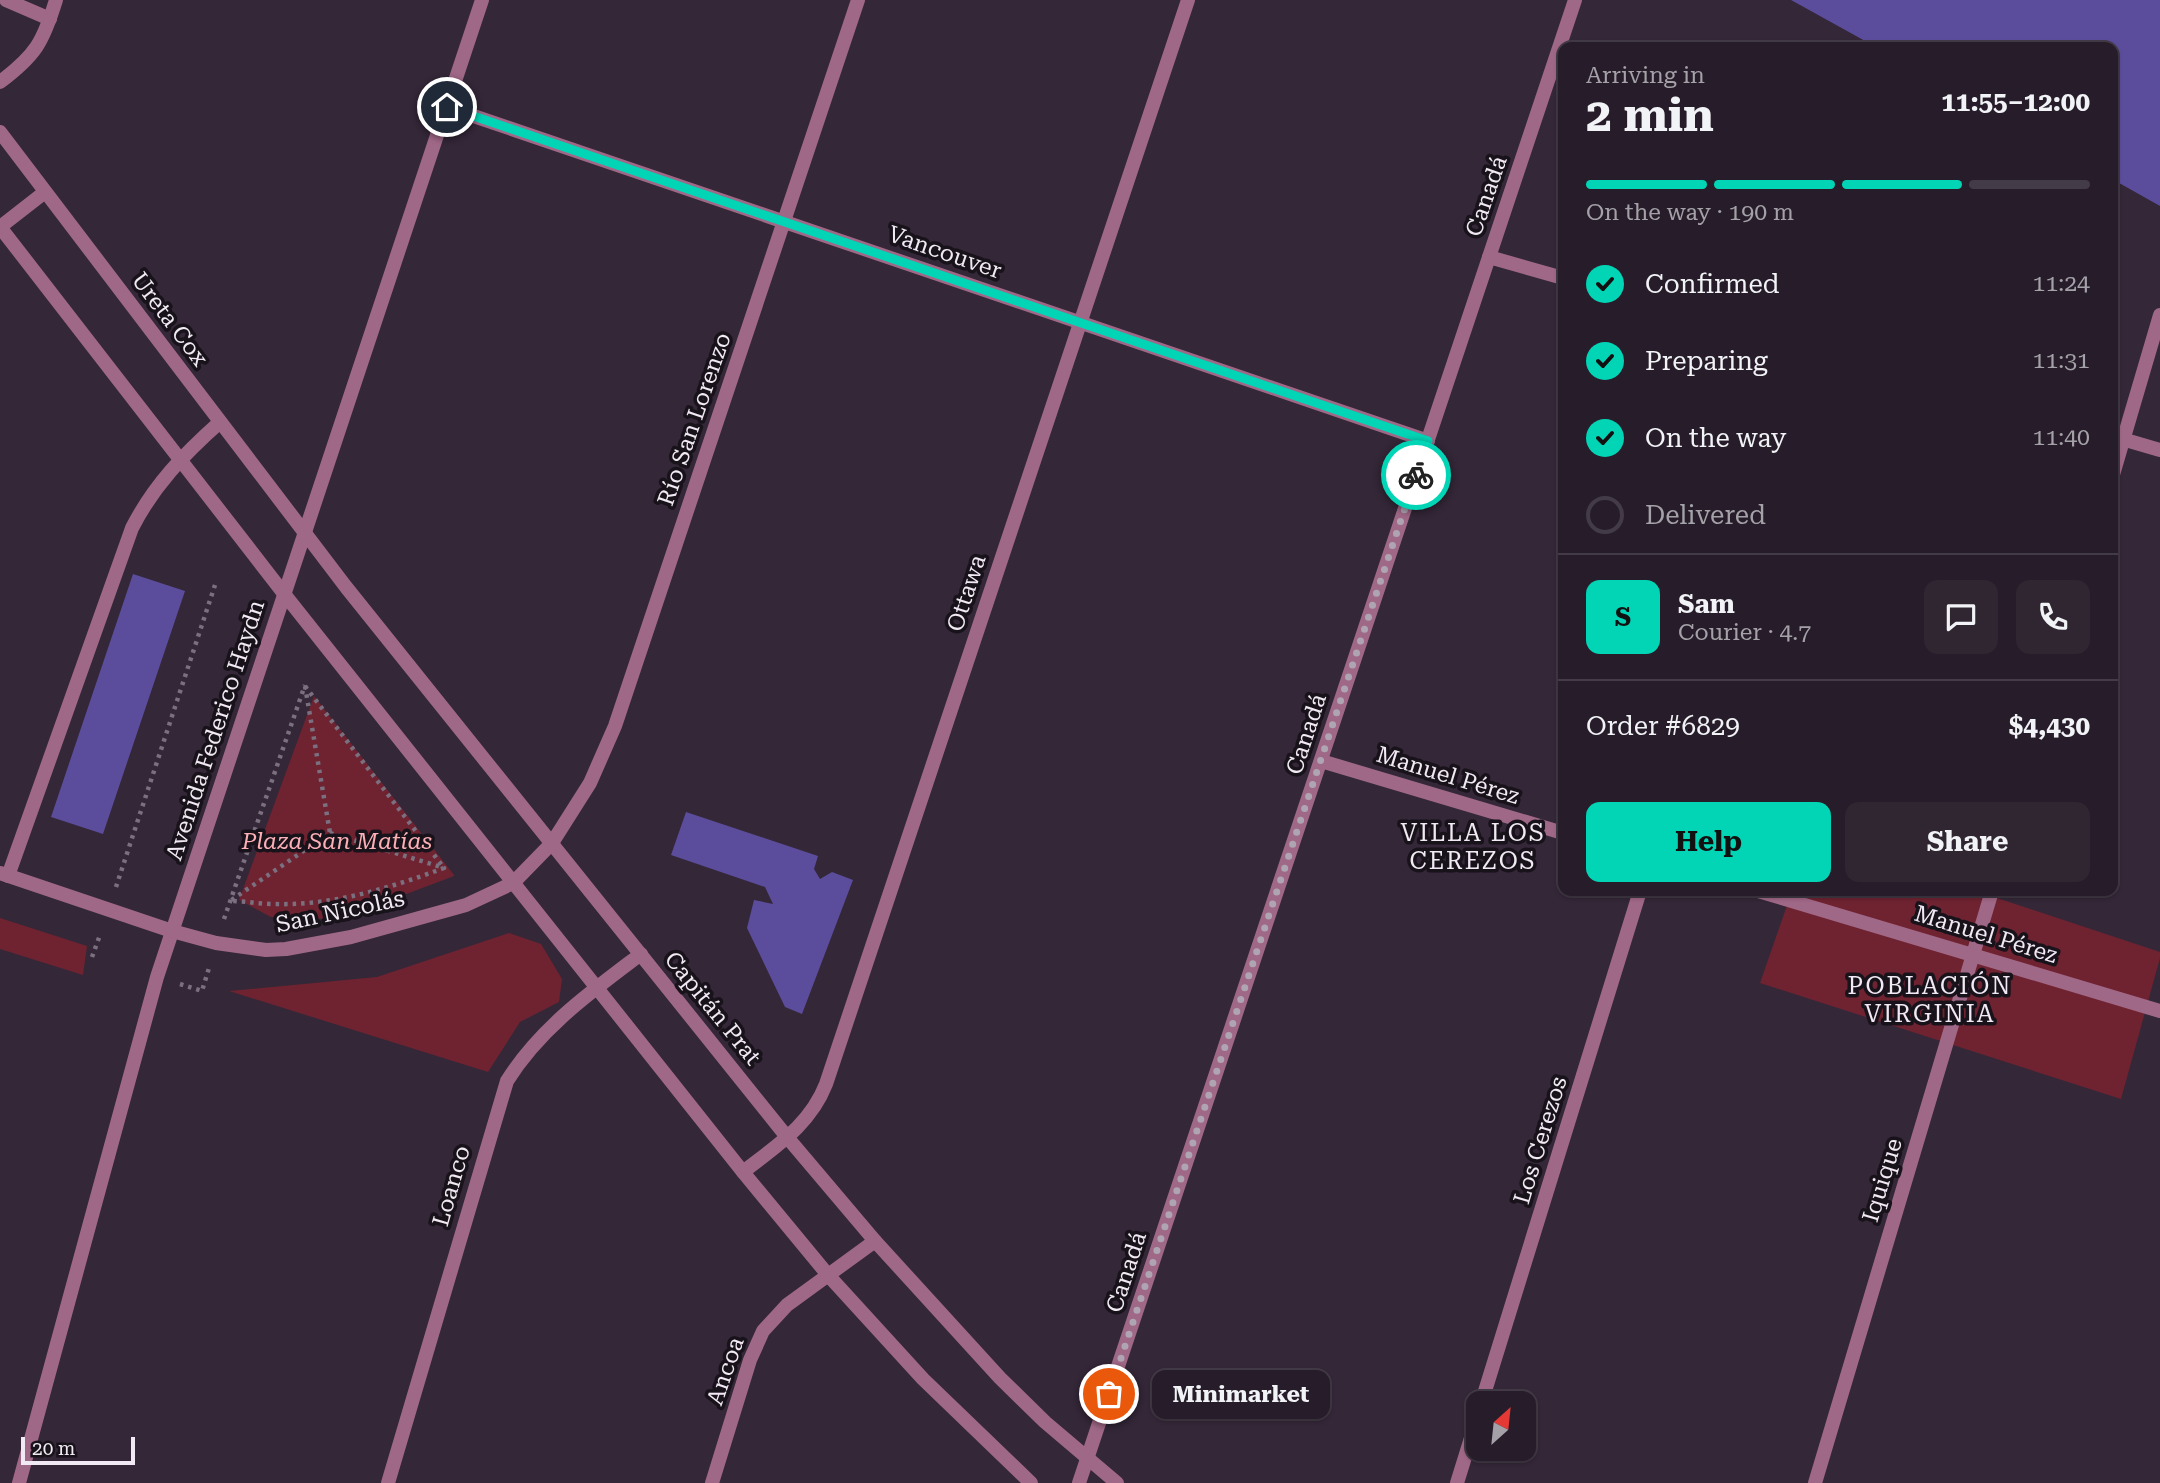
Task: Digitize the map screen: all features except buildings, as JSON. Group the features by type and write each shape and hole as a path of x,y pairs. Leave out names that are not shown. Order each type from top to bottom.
{"street":[{"path":"6,0 50,19"},
{"path":"0,82 27,61 36,50 57,0"},
{"name":"Avenida Federico Haydn","path":"19,1483 157,977 482,0"},
{"name":"Río San Lorenzo","path":"552,843 590,783 615,726 858,0"},
{"name":"Ottawa","path":"743,1172 798,1129 811,1114 826,1084 1188,0"},
{"name":"Canadá","path":"1561,42 1575,0"},
{"name":"Canadá","path":"1079,1483 1558,51"},
{"name":"Vancouver","path":"447,107 1428,441"},
{"name":"Ureta Cox","path":"0,132 305,534"},
{"path":"45,192 0,227 595,989 743,1172 828,1275 923,1378 1031,1483"},
{"path":"1489,257 1558,277"},
{"path":"2160,315 2118,438 2160,450"},
{"path":"4,874 127,540 144,506 179,459 220,422"},
{"name":"Capitán Prat","path":"305,534 787,1137 875,1241 1000,1378 1087,1459 1117,1483"},
{"name":"Manuel Pérez","path":"1321,761 1558,832"},
{"name":"San Nicolás","path":"4,874 172,931 216,943 266,950 351,937 466,905 513,883 552,843"},
{"name":"Los Cerezos","path":"1485,1391 1638,896"},
{"name":"Manuel Pérez","path":"1775,896 2160,1011"},
{"name":"Iquique","path":"1815,1483 1991,896"},
{"name":"Loanco","path":"388,1483 507,1081 527,1051 595,989 641,954"},
{"name":"Ancoa","path":"712,1483 750,1360 763,1331 787,1305 875,1241"},
{"path":"1457,1483 1466,1454"}],"path":[{"path":"92,957 215,585"},
{"path":"304,685 330,833"},
{"path":"304,685 444,868"},
{"path":"157,977 202,991 304,685"},
{"path":"330,833 444,868"},
{"path":"230,901 330,833"},
{"path":"230,901 276,904 327,900 385,889 444,868"}],"green space":[{"name":"Plaza San Matías","path":"314,696 454,876 385,902 329,919 271,917 239,900"},
{"path":"1790,896 1991,896 2160,952 2121,1099 1760,983"},
{"path":"0,918 87,946 83,975 0,949"},
{"path":"509,933 541,944 562,979 559,1002 520,1022 488,1072 229,991 377,977"}],"way so far":[{"path":"1109,1394 1416,475"}],"place":[{"name":"Minimarket","path":"1109,1394"}],"district":[{"name":"VILLA LOS CEREZOS","path":"1473,847"},
{"name":"POBLACIÓN VIRGINIA","path":"1930,1000"}],"route":[{"path":"447,107 1428,441 1416,475"}]}
